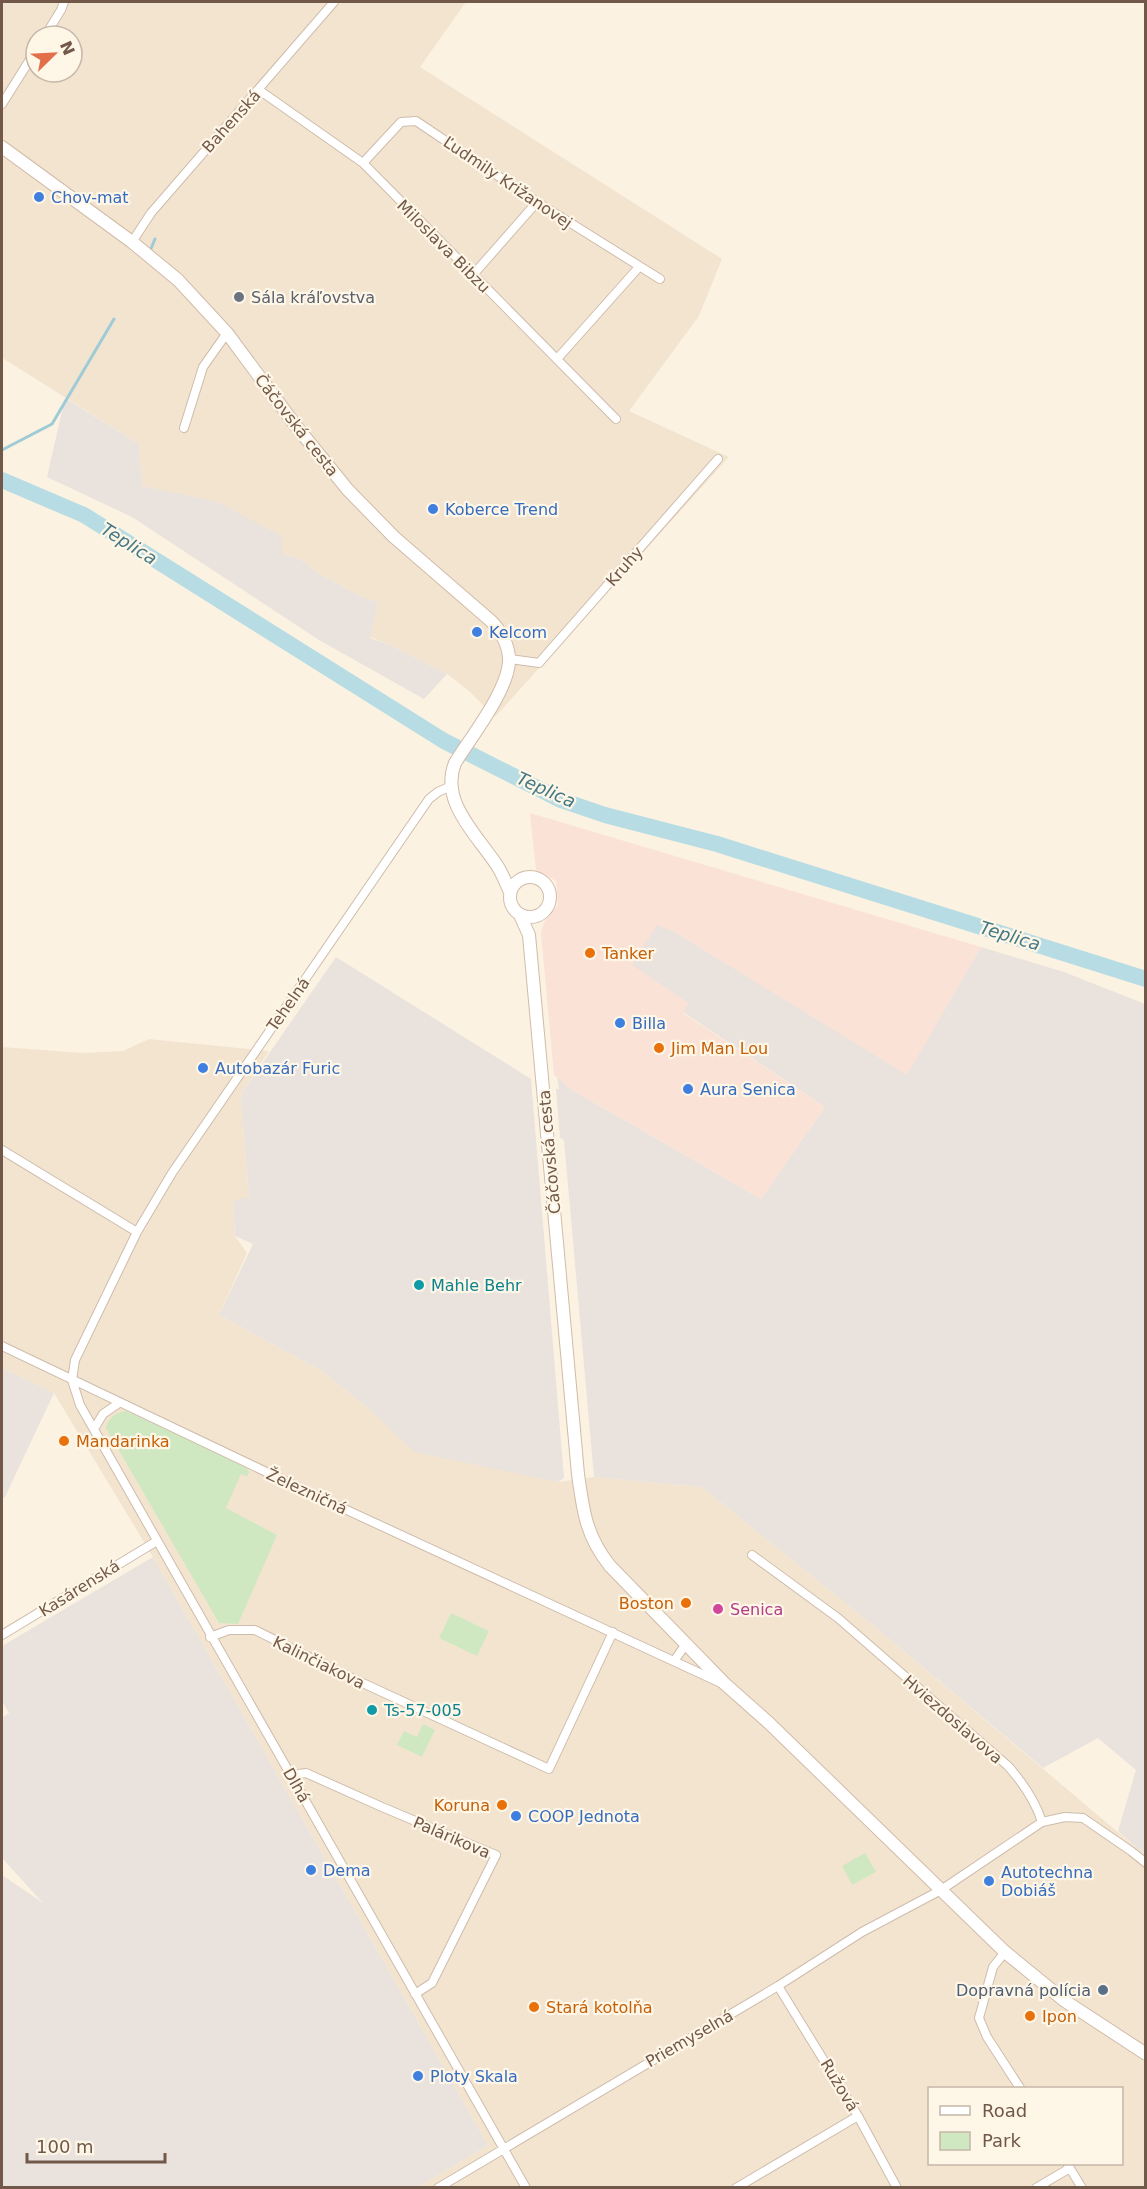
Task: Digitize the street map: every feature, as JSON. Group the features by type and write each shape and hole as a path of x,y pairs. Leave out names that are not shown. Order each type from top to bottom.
{"main road":[{"name":"Čáčovská cesta","path":"2,147 136,245 184,286 227,333 301,432 348,490 394,537 495,625 504,639 510,659"},
{"path":"510,659 501,690 455,763 450,786 462,814 499,868 510,892 511,905 520,915 529,935"},
{"path":"499,868 520,880"},
{"path":"510,892 520,880 525,878 542,881 548,890 548,906 536,916 529,935"},
{"path":"520,915 536,916"},
{"name":"Čáčovská cesta","path":"529,935 581,1496 589,1534 610,1566 686,1644"},
{"path":"686,1644 1005,1952 1065,2001 1146,2054"}],"street":[{"path":"52,24 64,2"},
{"name":"Bahenská","path":"136,245 151,213 259,90 330,4"},
{"path":"2,104 24,69"},
{"name":"Miloslava Bibzu","path":"259,90 363,163 472,276 616,419"},
{"name":"Ľudmily Križanovej","path":"363,163 401,122 416,121 537,202 660,279"},
{"path":"472,276 537,202"},
{"path":"557,359 639,267"},
{"path":"184,428 203,367 227,333"},
{"name":"Kruhy","path":"510,659 539,663 718,459"},
{"name":"Tehelná","path":"72,1380 75,1360 137,1232 172,1173 429,799 450,786"},
{"path":"2,1150 137,1232"},
{"name":"Železničná","path":"2,1346 119,1403 614,1632"},
{"name":"Dlhá","path":"72,1380 80,1405 526,2187"},
{"path":"94,1429 103,1414 119,1403"},
{"name":"Kasárenská","path":"2,1635 157,1541"},
{"name":"Hviezdoslavova","path":"752,1554 838,1618 1008,1766 1026,1789 1042,1822"},
{"name":"Kalinčiakova","path":"210,1636 230,1630 255,1630 340,1674 549,1769 614,1632"},
{"path":"614,1632 725,1684"},
{"path":"674,1661 686,1644"},
{"name":"Palárikova","path":"291,1775 306,1773 496,1855 432,1983 416,1995"},
{"path":"941,1890 1042,1822 1065,1817 1083,1818 1146,1863"},
{"name":"Priemyselná","path":"438,2187 778,1986 862,1932 941,1890"},
{"path":"1005,1952 993,1967 979,2018 987,2037 1019,2087"},
{"name":"Ružová","path":"778,1986 858,2116 897,2187"},
{"path":"736,2187 858,2116"},
{"path":"1036,2187 1069,2166 1082,2187"}],"shaded area":[{"path":"2,2 466,2 420,67 722,259 699,316 629,411 729,457 495,717 470,692 447,674 370,637 378,602 364,598 316,572 300,559 282,554 165,492 142,486 139,444 4,359 2,360"},
{"path":"65,398 139,444 142,486 218,502 281,536 282,554 300,559 316,572 364,598 378,602 370,638 388,644 447,674 424,699 319,640 132,517 47,477"},
{"path":"530,813 981,947 907,1076 673,931 633,965 688,1003 683,1013 825,1107 761,1199 572,1090 554,1075 541,933 544,922 558,905 556,881 536,870"},
{"path":"657,925 673,931 907,1075 981,947 1064,972 1145,1004 1145,1855 1118,1831 1136,1770 1098,1738 1043,1768 875,1627 702,1487 594,1477 564,1140 560,1138 557,1077 572,1090 761,1199 825,1107 683,1012 688,1003 632,965"},
{"path":"336,957 531,1079 564,1478 558,1482 414,1452 368,1408 322,1371 219,1315 253,1244 235,1236 233,1201 249,1197 241,1100 243,1091"},
{"path":"149,1039 269,1051 243,1091 241,1100 249,1197 233,1202 235,1236 247,1253 219,1315 322,1371 368,1408 558,1482 594,1477 702,1487 875,1627 1145,1855 1145,2187 418,2187 488,2145 153,1557 54,1393 2,1368 2,1047 83,1053 123,1051"},
{"path":"2,1368 54,1393 5,1497 2,1499"},
{"path":"153,1557 488,2145 418,2187 2,2187 2,1875 43,1903 2,1858 2,1718 9,1713 2,1701 2,1646"}],"green space":[{"path":"126,1411 246,1466 249,1472 247,1477 241,1474 226,1508 277,1535 238,1624 219,1623 106,1428 113,1416"},
{"path":"451,1613 489,1631 477,1656 439,1638"},
{"path":"423,1724 435,1730 422,1757 397,1745 404,1731 417,1737"},
{"path":"865,1853 876,1872 852,1885 842,1866"}],"waterway":[{"path":"150,251 155,239"},
{"path":"2,450 52,424 114,319"},
{"name":"Teplica","path":"2,480 84,515 444,741 561,800 605,815 717,844 1146,979"}],"place":[{"name":"Chov-mat","path":"39,197"},
{"name":"Sála kráľovstva","path":"239,297"},
{"name":"Koberce Trend","path":"433,509"},
{"name":"Kelcom","path":"477,632"},
{"name":"Tanker","path":"590,953"},
{"name":"Billa","path":"620,1023"},
{"name":"Jim Man Lou","path":"659,1048"},
{"name":"Autobazár Furic","path":"203,1068"},
{"name":"Aura Senica","path":"688,1089"},
{"name":"Mahle Behr","path":"419,1285"},
{"name":"Mandarinka","path":"64,1441"},
{"name":"Boston","path":"686,1603"},
{"name":"Senica","path":"718,1609"},
{"name":"Ts-57-005","path":"372,1710"},
{"name":"Koruna","path":"502,1805"},
{"name":"COOP Jednota","path":"516,1816"},
{"name":"Dema","path":"311,1870"},
{"name":"Autotechna Dobiáš","path":"989,1881"},
{"name":"Dopravná polícia","path":"1103,1990"},
{"name":"Stará kotolňa","path":"534,2007"},
{"name":"Ipon","path":"1030,2016"},
{"name":"Ploty Skala","path":"418,2076"}]}
